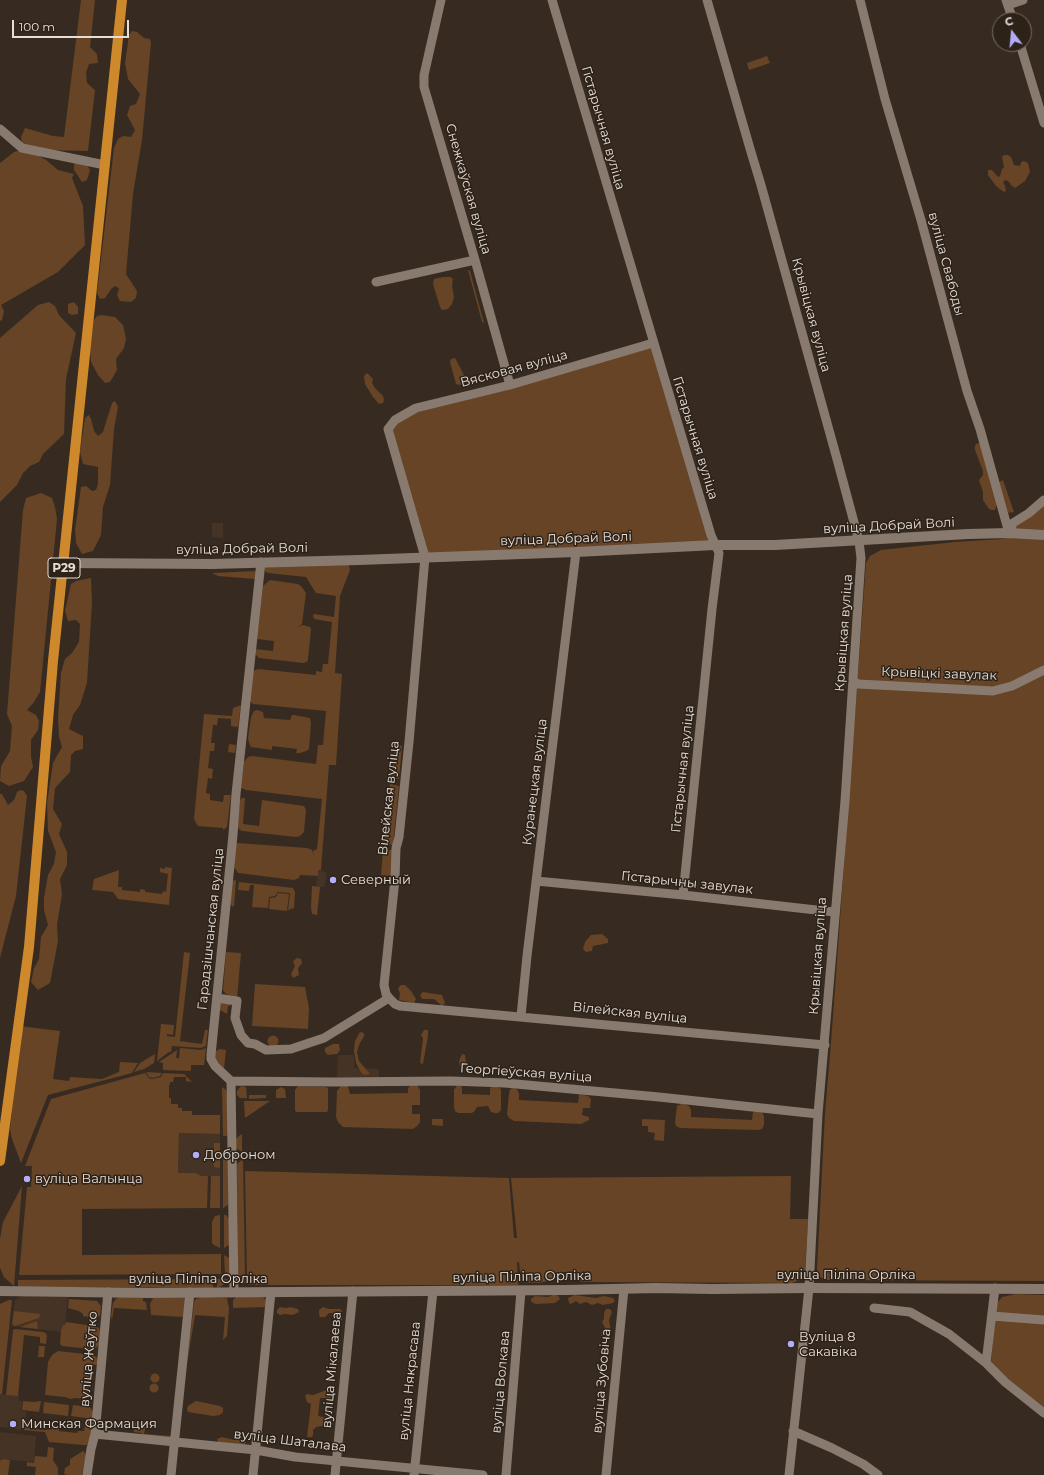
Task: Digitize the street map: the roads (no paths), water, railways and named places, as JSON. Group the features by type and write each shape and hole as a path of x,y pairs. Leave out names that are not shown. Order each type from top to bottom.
{"main road":[{"name":"Р29","path":"0,1161 29,947 53,661 122,0"}],"street":[{"name":"Снежкаўская вуліца","path":"441,0 424,75 424,87 510,385"},
{"name":"Гістарычная вуліца","path":"552,0 653,343 711,535 719,553 711,617 683,895"},
{"name":"Крывіцкая вуліца","path":"707,0 750,152 761,185 859,541 861,558 854,681 818,1114 809,1288"},
{"name":"вуліца Свабоды","path":"860,0 885,99 921,220 1009,533"},
{"path":"1007,3 1023,0"},
{"path":"1022,52 1044,123"},
{"path":"0,129 22,148 105,164"},
{"path":"376,282 475,260"},
{"name":"Вясковая вуліца","path":"388,429 395,420 416,408 510,385 653,343"},
{"name":"Вілейская вуліца","path":"388,429 425,557 409,742 399,837 396,848 395,879 384,985 389,998 400,1006 824,1045"},
{"path":"1009,533 1013,523 1029,513 1044,500"},
{"name":"вуліца Добрай Волі","path":"64,563 359,560 715,545 775,545 927,536 1009,533 1044,535"},
{"name":"Куранецкая вуліца","path":"520,1016 576,552"},
{"name":"Гарадзішчанская вуліца","path":"231,1081 215,1066 211,1059 260,562"},
{"name":"Крывіцкі завулак","path":"854,681 858,684 993,691 1012,686 1044,670"},
{"name":"Гістарычны завулак","path":"536,881 683,895 834,912"},
{"path":"217,998 237,1001 235,1018 241,1035 248,1043 255,1044 266,1050 291,1049 324,1038 389,998"},
{"path":"231,1081 234,1292"},
{"name":"Георгіеўская вуліца","path":"231,1081 451,1081 505,1083 659,1097 818,1114"},
{"path":"789,1475 809,1288"},
{"name":"вуліца Піліпа Орліка","path":"0,1291 271,1292 809,1288 1044,1289"},
{"path":"986,1363 995,1288"},
{"name":"вуліца Зубовіча","path":"606,1475 624,1289"},
{"name":"вуліца Волкава","path":"506,1475 521,1290"},
{"name":"вуліца Мікалаева","path":"335,1475 352,1291"},
{"name":"вуліца Някрасава","path":"414,1471 433,1291"},
{"name":"вуліца Жаўтко","path":"87,1475 95,1434 108,1292"},
{"path":"171,1475 190,1292"},
{"path":"253,1475 271,1292"},
{"path":"874,1308 910,1312 949,1334 986,1363 1005,1382 1044,1413"},
{"path":"992,1316 1044,1320"},
{"path":"793,1431 832,1448 862,1464 878,1475"},
{"name":"вуліца Шаталава","path":"95,1434 256,1450 295,1457 336,1460 414,1471 483,1475"}],"place":[{"name":"Северный","path":"333,880"},
{"name":"Доброном","path":"196,1155"},
{"name":"вуліца Валынца","path":"27,1179"},
{"name":"Вуліца 8 Сакавіка","path":"791,1344"},
{"name":"Минская Фармация","path":"13,1424"}]}
